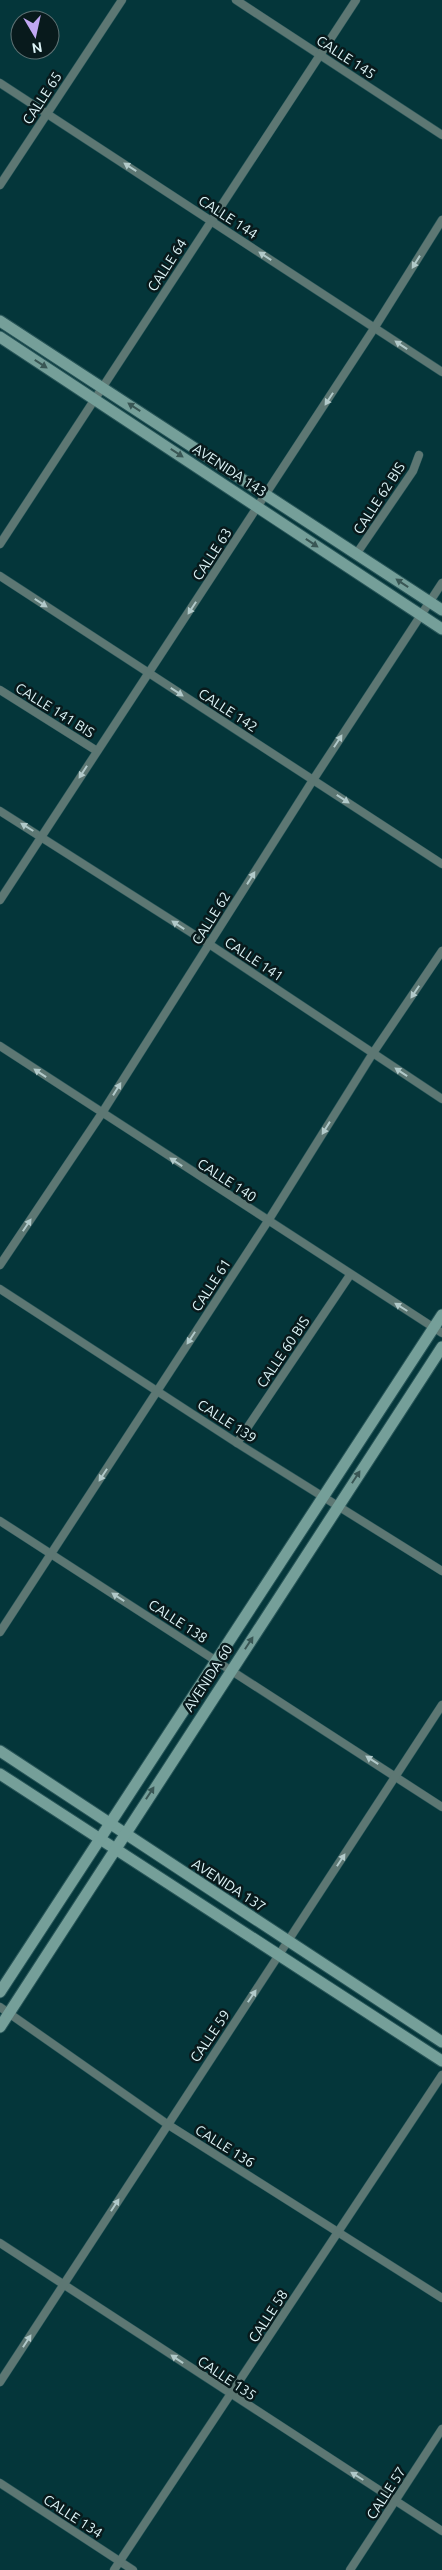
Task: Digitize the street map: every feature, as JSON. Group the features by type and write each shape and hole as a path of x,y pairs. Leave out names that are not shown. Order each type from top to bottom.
{"main road":[{"name":"AVENIDA 143","path":"0,321 442,610"},
{"name":"AVENIDA 143","path":"0,338 442,629"},
{"name":"AVENIDA 60","path":"0,1992 324,1497 438,1331 442,1315"},
{"name":"AVENIDA 60","path":"0,2027 4,2010 114,1848 442,1347"},
{"name":"AVENIDA 137","path":"0,1751 123,1834 442,2042"},
{"path":"0,1774 442,2061"}],"street":[{"name":"CALLE 65","path":"0,185 122,0"},
{"name":"CALLE 145","path":"236,0 442,135"},
{"name":"CALLE 64","path":"0,544 210,220 356,0"},
{"name":"CALLE 144","path":"0,83 442,372"},
{"name":"CALLE 63","path":"0,900 375,327 442,220"},
{"name":"CALLE 62 BIS","path":"357,553 413,471 418,454"},
{"name":"CALLE 142","path":"0,576 442,864"},
{"name":"CALLE 62","path":"0,1265 102,1114 313,780 442,583"},
{"name":"CALLE 141 BIS","path":"0,690 97,751"},
{"name":"CALLE 141","path":"0,811 209,944 442,1099"},
{"name":"CALLE 61","path":"0,1632 268,1221 373,1054 442,951"},
{"name":"CALLE 140","path":"0,1046 438,1331"},
{"name":"CALLE 60 BIS","path":"238,1443 350,1275"},
{"name":"CALLE 139","path":"0,1289 238,1443 442,1571"},
{"name":"CALLE 138","path":"0,1521 397,1776 442,1807"},
{"name":"CALLE 59","path":"0,2382 442,1705"},
{"name":"CALLE 136","path":"4,2010 167,2124 442,2298"},
{"name":"CALLE 58","path":"114,2570 231,2396 442,2074"},
{"name":"CALLE 135","path":"0,2244 64,2284 231,2396 442,2531"},
{"name":"CALLE 57","path":"350,2570 442,2429"},
{"name":"CALLE 134","path":"0,2483 133,2570"}]}
